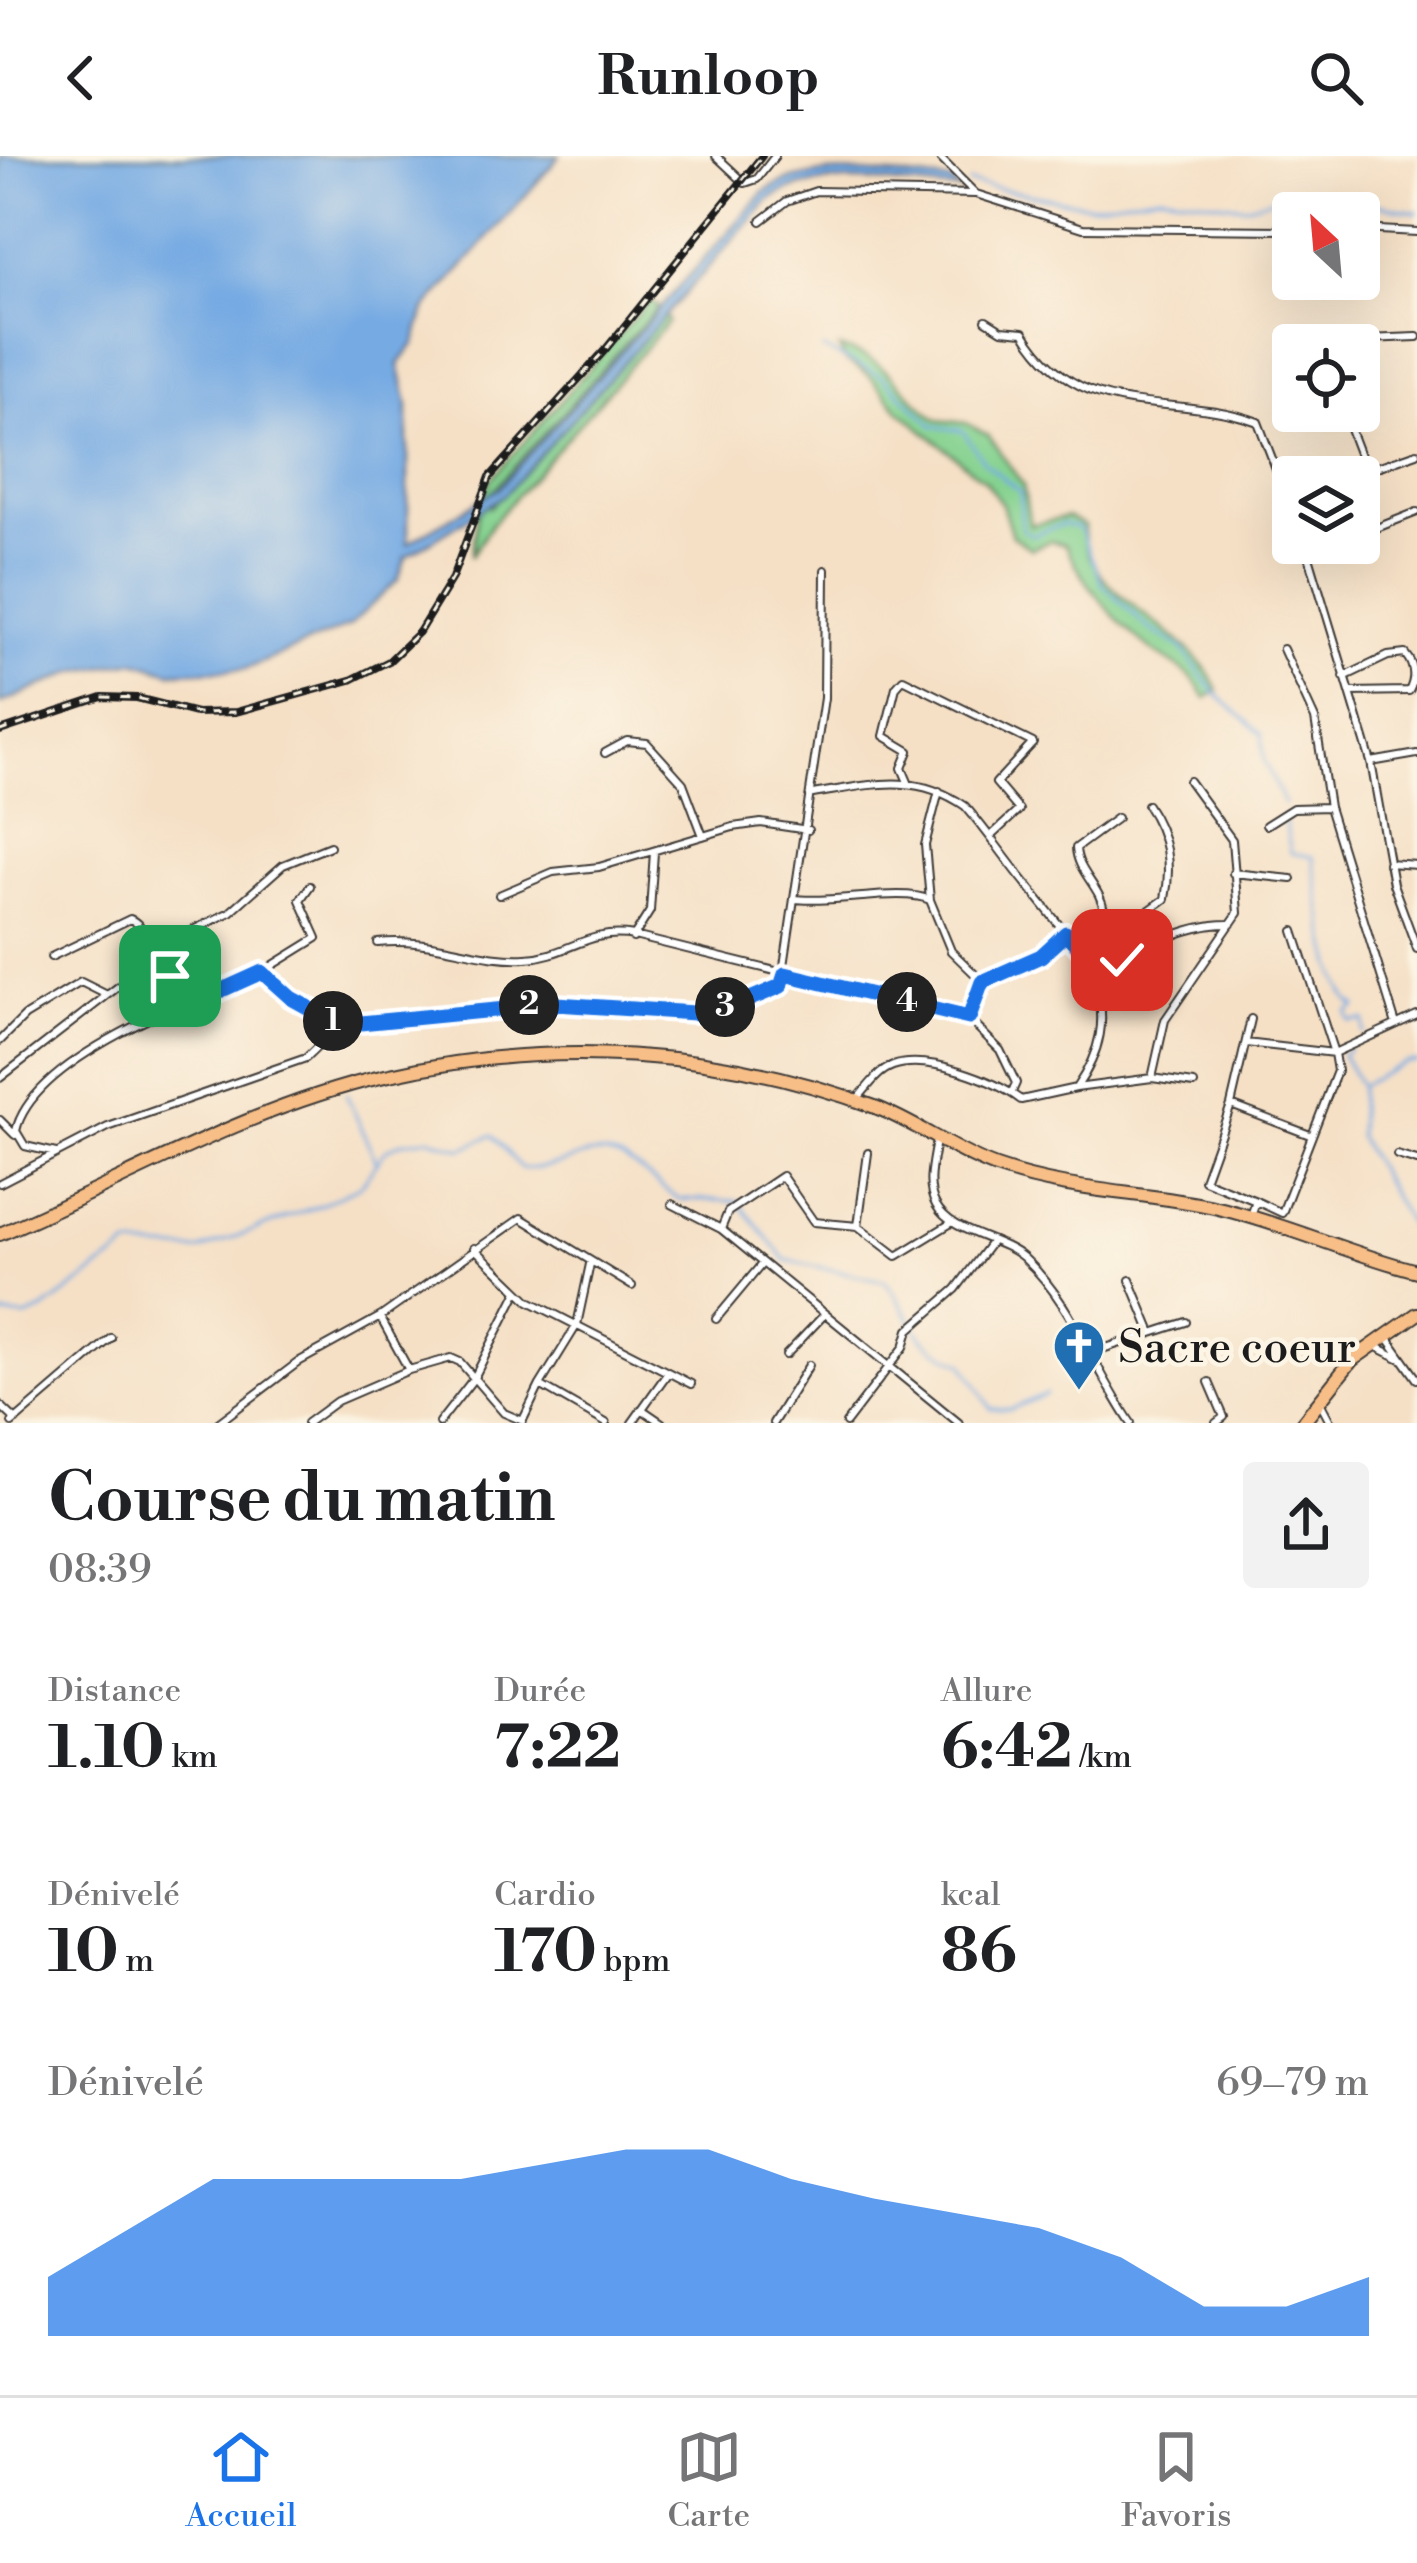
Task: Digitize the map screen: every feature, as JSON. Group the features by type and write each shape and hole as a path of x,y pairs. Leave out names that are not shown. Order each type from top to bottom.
{"highway":[{"path":"0,1234 276,1106 380,1077 474,1059 534,1054 656,1057 752,1069 855,1101 995,1167 1063,1187 1280,1220 1417,1271"},
{"path":"1302,1423 1318,1399 1371,1344 1417,1314"}],"street":[{"path":"716,156 746,183 757,179 775,156"},
{"path":"938,156 976,194"},
{"path":"761,220 787,201 816,191 976,194 1083,228 1272,230"},
{"path":"1380,230 1417,232"},
{"path":"986,320 1002,330 1024,332 1046,364 1098,394 1149,407 1258,422 1273,456"},
{"path":"1380,338 1417,337"},
{"path":"1380,466 1417,452"},
{"path":"1380,527 1417,512"},
{"path":"1312,564 1371,762 1388,863 1415,930 1417,949"},
{"path":"262,972 291,998 340,1025 556,1004 694,1013 760,998 781,986 808,830 824,698 825,570"},
{"path":"1283,649 1315,719 1329,807 1395,1021"},
{"path":"1345,676 1388,656 1405,655 1414,676 1413,692 1351,692"},
{"path":"908,782 902,768 909,751 884,736 890,703 903,679 1033,743 996,783 1019,810 991,836"},
{"path":"605,753 627,741 647,743 657,751 683,783 703,836"},
{"path":"1371,762 1417,754"},
{"path":"1151,1078 1165,1020 1239,907 1232,840 1190,781"},
{"path":"813,794 908,782 940,789 991,836 1086,956 1102,1043 1076,1088"},
{"path":"940,789 925,844 930,900 951,951 982,982"},
{"path":"1086,956 1165,899 1170,875 1163,828 1147,805"},
{"path":"1266,825 1293,808 1329,807"},
{"path":"969,1018 982,982 1091,929 1104,911 1099,891 1076,860 1076,848 1117,818"},
{"path":"499,895 554,872 761,823 808,830"},
{"path":"150,950 230,912 283,865 330,846"},
{"path":"633,938 650,911 654,852"},
{"path":"1388,863 1417,865"},
{"path":"1233,873 1292,879"},
{"path":"18,1138 16,1124 28,1104 63,1068 262,972 317,938 300,900 310,886"},
{"path":"795,899 858,902 908,892 930,900"},
{"path":"51,958 130,919 139,924 150,950 149,968"},
{"path":"1094,980 1133,954 1206,927 1231,925"},
{"path":"1251,1018 1232,1105 1204,1180 1256,1202 1280,1220 1336,1071 1294,931"},
{"path":"378,943 442,943 522,958 602,932 633,938 969,1018 1010,1066 1016,1083 1012,1092"},
{"path":"0,1078 149,968 187,979 200,1000"},
{"path":"0,1041 25,1016 81,982 107,995"},
{"path":"1246,1043 1334,1053 1395,1021 1417,1015"},
{"path":"0,1183 108,1127 292,1065 315,1051 340,1025"},
{"path":"855,1101 884,1071 905,1064 992,1082 1028,1100 1151,1078 1194,1084"},
{"path":"1232,1105 1310,1135"},
{"path":"0,1120 25,1146 56,1153"},
{"path":"936,1139 933,1198 953,1222 1019,1254 1063,1301 1087,1354 1131,1423"},
{"path":"858,1226 868,1153"},
{"path":"1397,1155 1417,1161"},
{"path":"721,1228 728,1212 782,1176 814,1222 858,1226 897,1256 953,1222"},
{"path":"1250,1218 1256,1202"},
{"path":"672,1204 721,1228 959,1423"},
{"path":"218,1423 300,1361 380,1317 524,1217 590,1264 632,1286"},
{"path":"846,1423 912,1327 956,1289 993,1240"},
{"path":"475,1248 518,1291 691,1384"},
{"path":"307,1423 338,1402 410,1370 451,1358 504,1413 524,1422 540,1385 577,1325 590,1264"},
{"path":"716,1319 761,1265"},
{"path":"1130,1280 1152,1333"},
{"path":"439,1423 475,1378 518,1291"},
{"path":"786,1355 823,1316"},
{"path":"380,1317 410,1370"},
{"path":"1087,1354 1186,1322"},
{"path":"1384,1333 1417,1379"},
{"path":"0,1405 16,1422 111,1338"},
{"path":"1371,1344 1404,1361"},
{"path":"772,1423 809,1365"},
{"path":"632,1423 667,1374"},
{"path":"1209,1382 1225,1417 1216,1423"},
{"path":"540,1385 606,1423"},
{"path":"1318,1399 1331,1423"},
{"path":"643,1410 662,1423"}],"green space":[{"path":"650,300 658,307 485,499 490,507 665,312 668,322 490,526 471,557 480,501 492,478"},
{"path":"839,348 883,368 937,420 966,423 988,435 1023,485 1030,525 1067,517 1084,526 1088,551 1100,573 1187,648 1218,691 1206,698 1187,673 1125,627 1091,588 1065,545 1050,541 1031,549 1012,536 1002,504 984,480 900,411 869,375 845,360"}],"water":[{"path":"0,156 560,156 425,310 415,343 399,364 408,404 408,543 498,489 765,191 808,175 855,172 950,181 960,190 838,181 791,189 770,199 504,495 406,557 398,580 349,626 246,669 171,672 135,661 74,672 0,704"}],"waterway":[{"path":"969,183 1089,205 1161,194 1244,206 1305,190 1417,212"},
{"path":"823,349 881,375 933,426 963,431 984,462 1020,492 1022,530 1033,535 1063,524 1079,528 1103,585 1146,626 1181,648 1216,694 1262,734 1264,760 1284,804"},
{"path":"1284,816 1291,853 1313,857 1332,962 1347,998 1356,1006 1347,1012 1349,1021 1364,1020 1363,1033"},
{"path":"1349,1048 1342,1055 1359,1084"},
{"path":"1417,1062 1406,1062 1360,1086 1358,1136 1417,1237"},
{"path":"346,1094 377,1163"},
{"path":"0,1315 26,1317 43,1310 129,1247 198,1251 323,1204 361,1185 385,1151 400,1143 428,1138 462,1149 492,1135 521,1168 546,1167 601,1153 626,1161 679,1199 737,1201 786,1260 885,1281 922,1337 963,1363 991,1409 1011,1409 1046,1394"}],"railway":[{"path":"0,731 102,697 137,698 196,713 236,712 351,680 389,661 419,632 452,578 490,477 605,350 762,156"}],"place":[{"name":"Sacre coeur","path":"1079,1392"}],"route":[{"path":"170,976 187,979 200,1000 262,972 280,991 340,1025 442,1011 556,1004 694,1013 760,998 781,986 785,974 969,1018 982,982 1041,956 1066,933 1086,956 1094,980 1122,960"}]}
